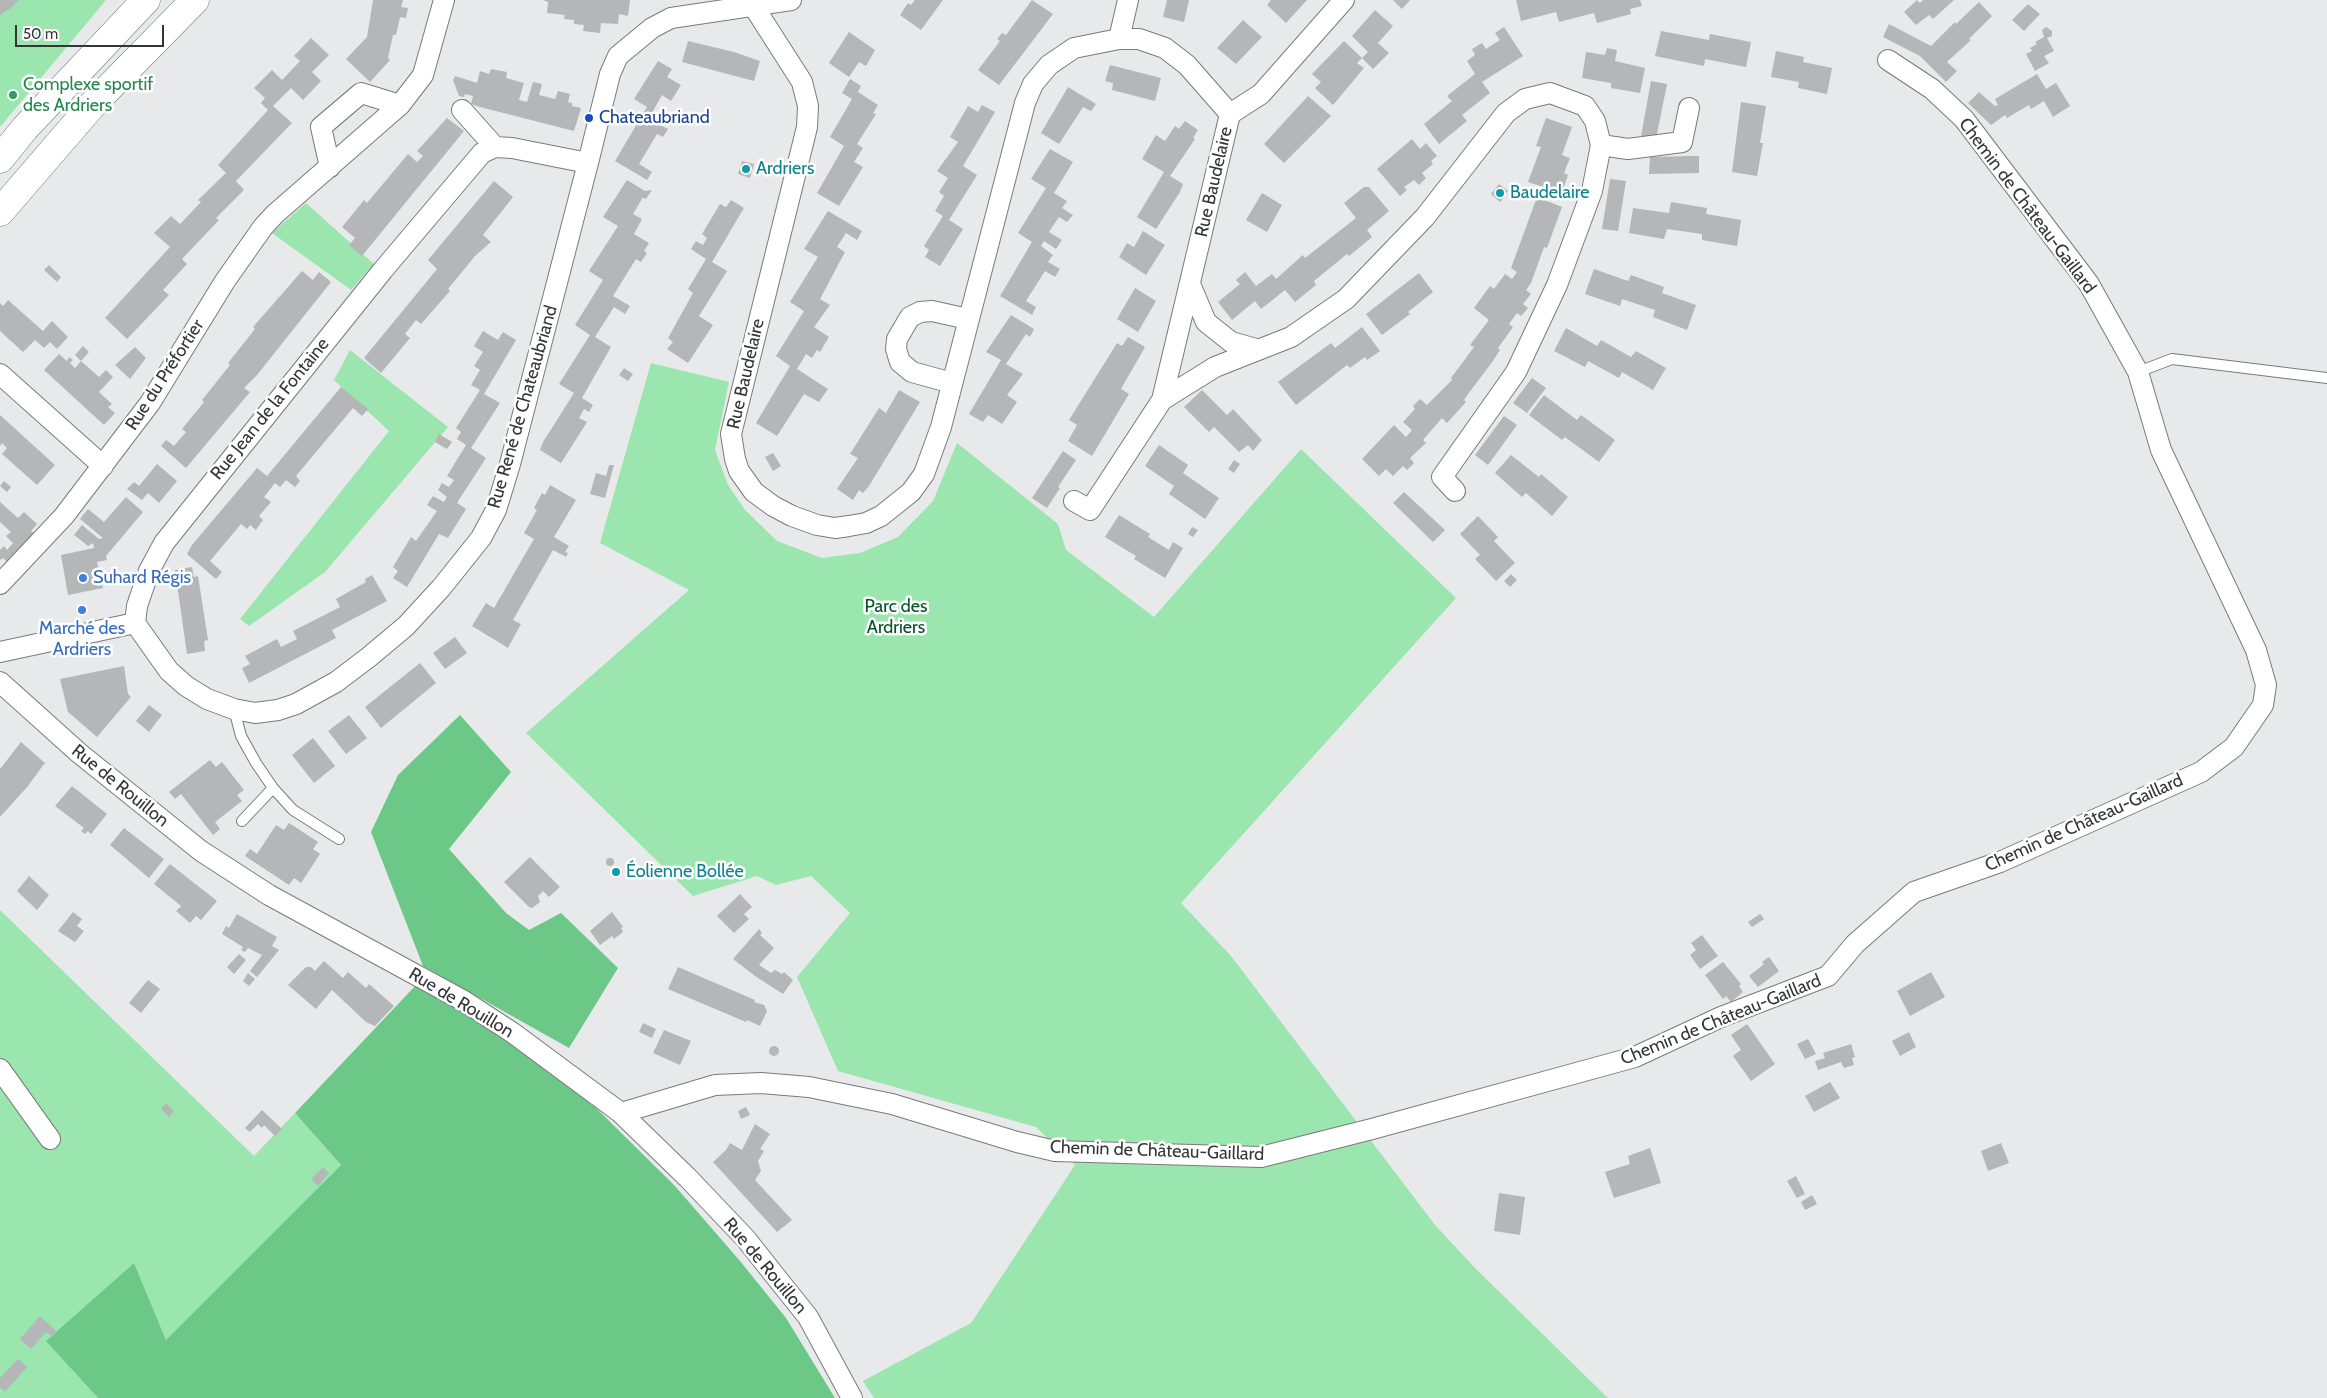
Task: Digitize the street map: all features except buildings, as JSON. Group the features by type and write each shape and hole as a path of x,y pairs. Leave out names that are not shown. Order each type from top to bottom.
{"highway":[{"path":"0,159 25,128 146,0"},
{"path":"0,212 94,102 195,0"}],"street":[{"name":"Rue du Préfortier","path":"0,584 64,516 150,403 225,281 263,228 275,214 400,105 423,75 444,0"},
{"name":"Rue René de Chateaubriand","path":"135,623 169,671 193,691 207,699 234,709 255,713 278,710 296,704 336,682 406,626 441,588 480,538 496,510 510,464 610,74 618,56 652,28 690,8 754,7 791,0"},
{"path":"1119,39 1128,0"},
{"path":"1230,114 1261,94 1344,0"},
{"name":"Rue Baudelaire","path":"754,7 802,82 808,113 802,151 731,434 739,472 754,492 773,506 804,522 835,528 874,520 898,505 911,492 924,474 938,438 1025,103 1033,84 1049,65 1074,48 1119,39 1139,40 1165,48 1187,65 1230,114 1162,400 1090,510 1074,501"},
{"name":"Chemin de Château-Gaillard","path":"621,1113 714,1086 762,1083 809,1087 892,1104 1017,1142 1055,1151 1260,1157 1382,1127 1635,1057 1722,1017 1828,976 1855,944 1914,892 2000,862 2201,772 2234,747 2263,705 2266,686 2256,650 2161,450 2138,372 2089,284 1964,119 1932,89 1888,60"},
{"path":"330,168 321,127 361,93 400,105"},
{"name":"Rue Baudelaire","path":"1162,400 1215,367 1256,349 1291,337 1346,299 1425,217 1506,113 1525,99 1550,93 1585,106 1595,120 1601,145 1592,191 1557,285 1516,372 1442,477 1454,491"},
{"path":"1601,145 1628,149 1682,142 1688,108"},
{"path":"462,110 495,147 512,148 588,163"},
{"name":"Rue Jean de la Fontaine","path":"135,623 137,606 147,578 164,542 383,270 482,153 495,147"},
{"path":"1190,284 1206,322 1231,342 1256,349"},
{"path":"952,383 912,372 900,362 896,349 897,340 910,317 920,312 932,311 968,319"},
{"path":"0,374 103,466"},
{"path":"0,652 135,623"},
{"name":"Rue de Rouillon","path":"0,682 86,759 201,851 269,895 464,1001 513,1033 621,1113 688,1178 767,1265 808,1317 852,1398"},
{"path":"0,1069 50,1139"}],"lane":[{"path":"2138,372 2172,359 2327,378"},
{"path":"234,709 242,736 256,763 273,788 293,810 339,839"},
{"path":"242,821 273,788"}],"green space":[{"name":"Complexe sportif des Ardriers","path":"0,0 106,0 0,127"},
{"path":"306,203 374,264 351,290 272,233"},
{"path":"350,350 448,427 325,572 249,626 240,619 389,431 334,380"},
{"name":"Parc des Ardriers","path":"651,363 729,382 715,450 728,485 745,510 777,541 822,558 860,553 898,537 933,501 957,443 1058,524 1066,550 1154,617 1301,449 1456,598 1181,903 1231,956 1435,1225 1476,1269 1608,1398 874,1398 863,1381 971,1323 1075,1165 1036,1127 838,1071 797,977 850,913 811,876 776,885 757,876 693,896 526,733 689,590 600,543"},
{"path":"460,715 511,772 449,849 506,913 529,930 561,913 618,968 569,1048 423,966 371,832 398,775"},
{"path":"0,910 254,1156 295,1113 341,1165 166,1340 134,1263 47,1341 98,1398 0,1398"},
{"path":"417,984 512,1042 596,1108 675,1186 786,1318 835,1398 98,1398 46,1341 134,1263 166,1340 341,1165 295,1113"}],"place":[{"name":"Complexe sportif des Ardriers","path":"13,95"},
{"name":"Chateaubriand","path":"589,118"},
{"name":"Ardriers","path":"746,169"},
{"name":"Baudelaire","path":"1500,193"},
{"name":"Suhard Régis","path":"83,578"},
{"name":"Marché des Ardriers","path":"82,610"},
{"name":"Éolienne Bollée","path":"616,872"}]}
